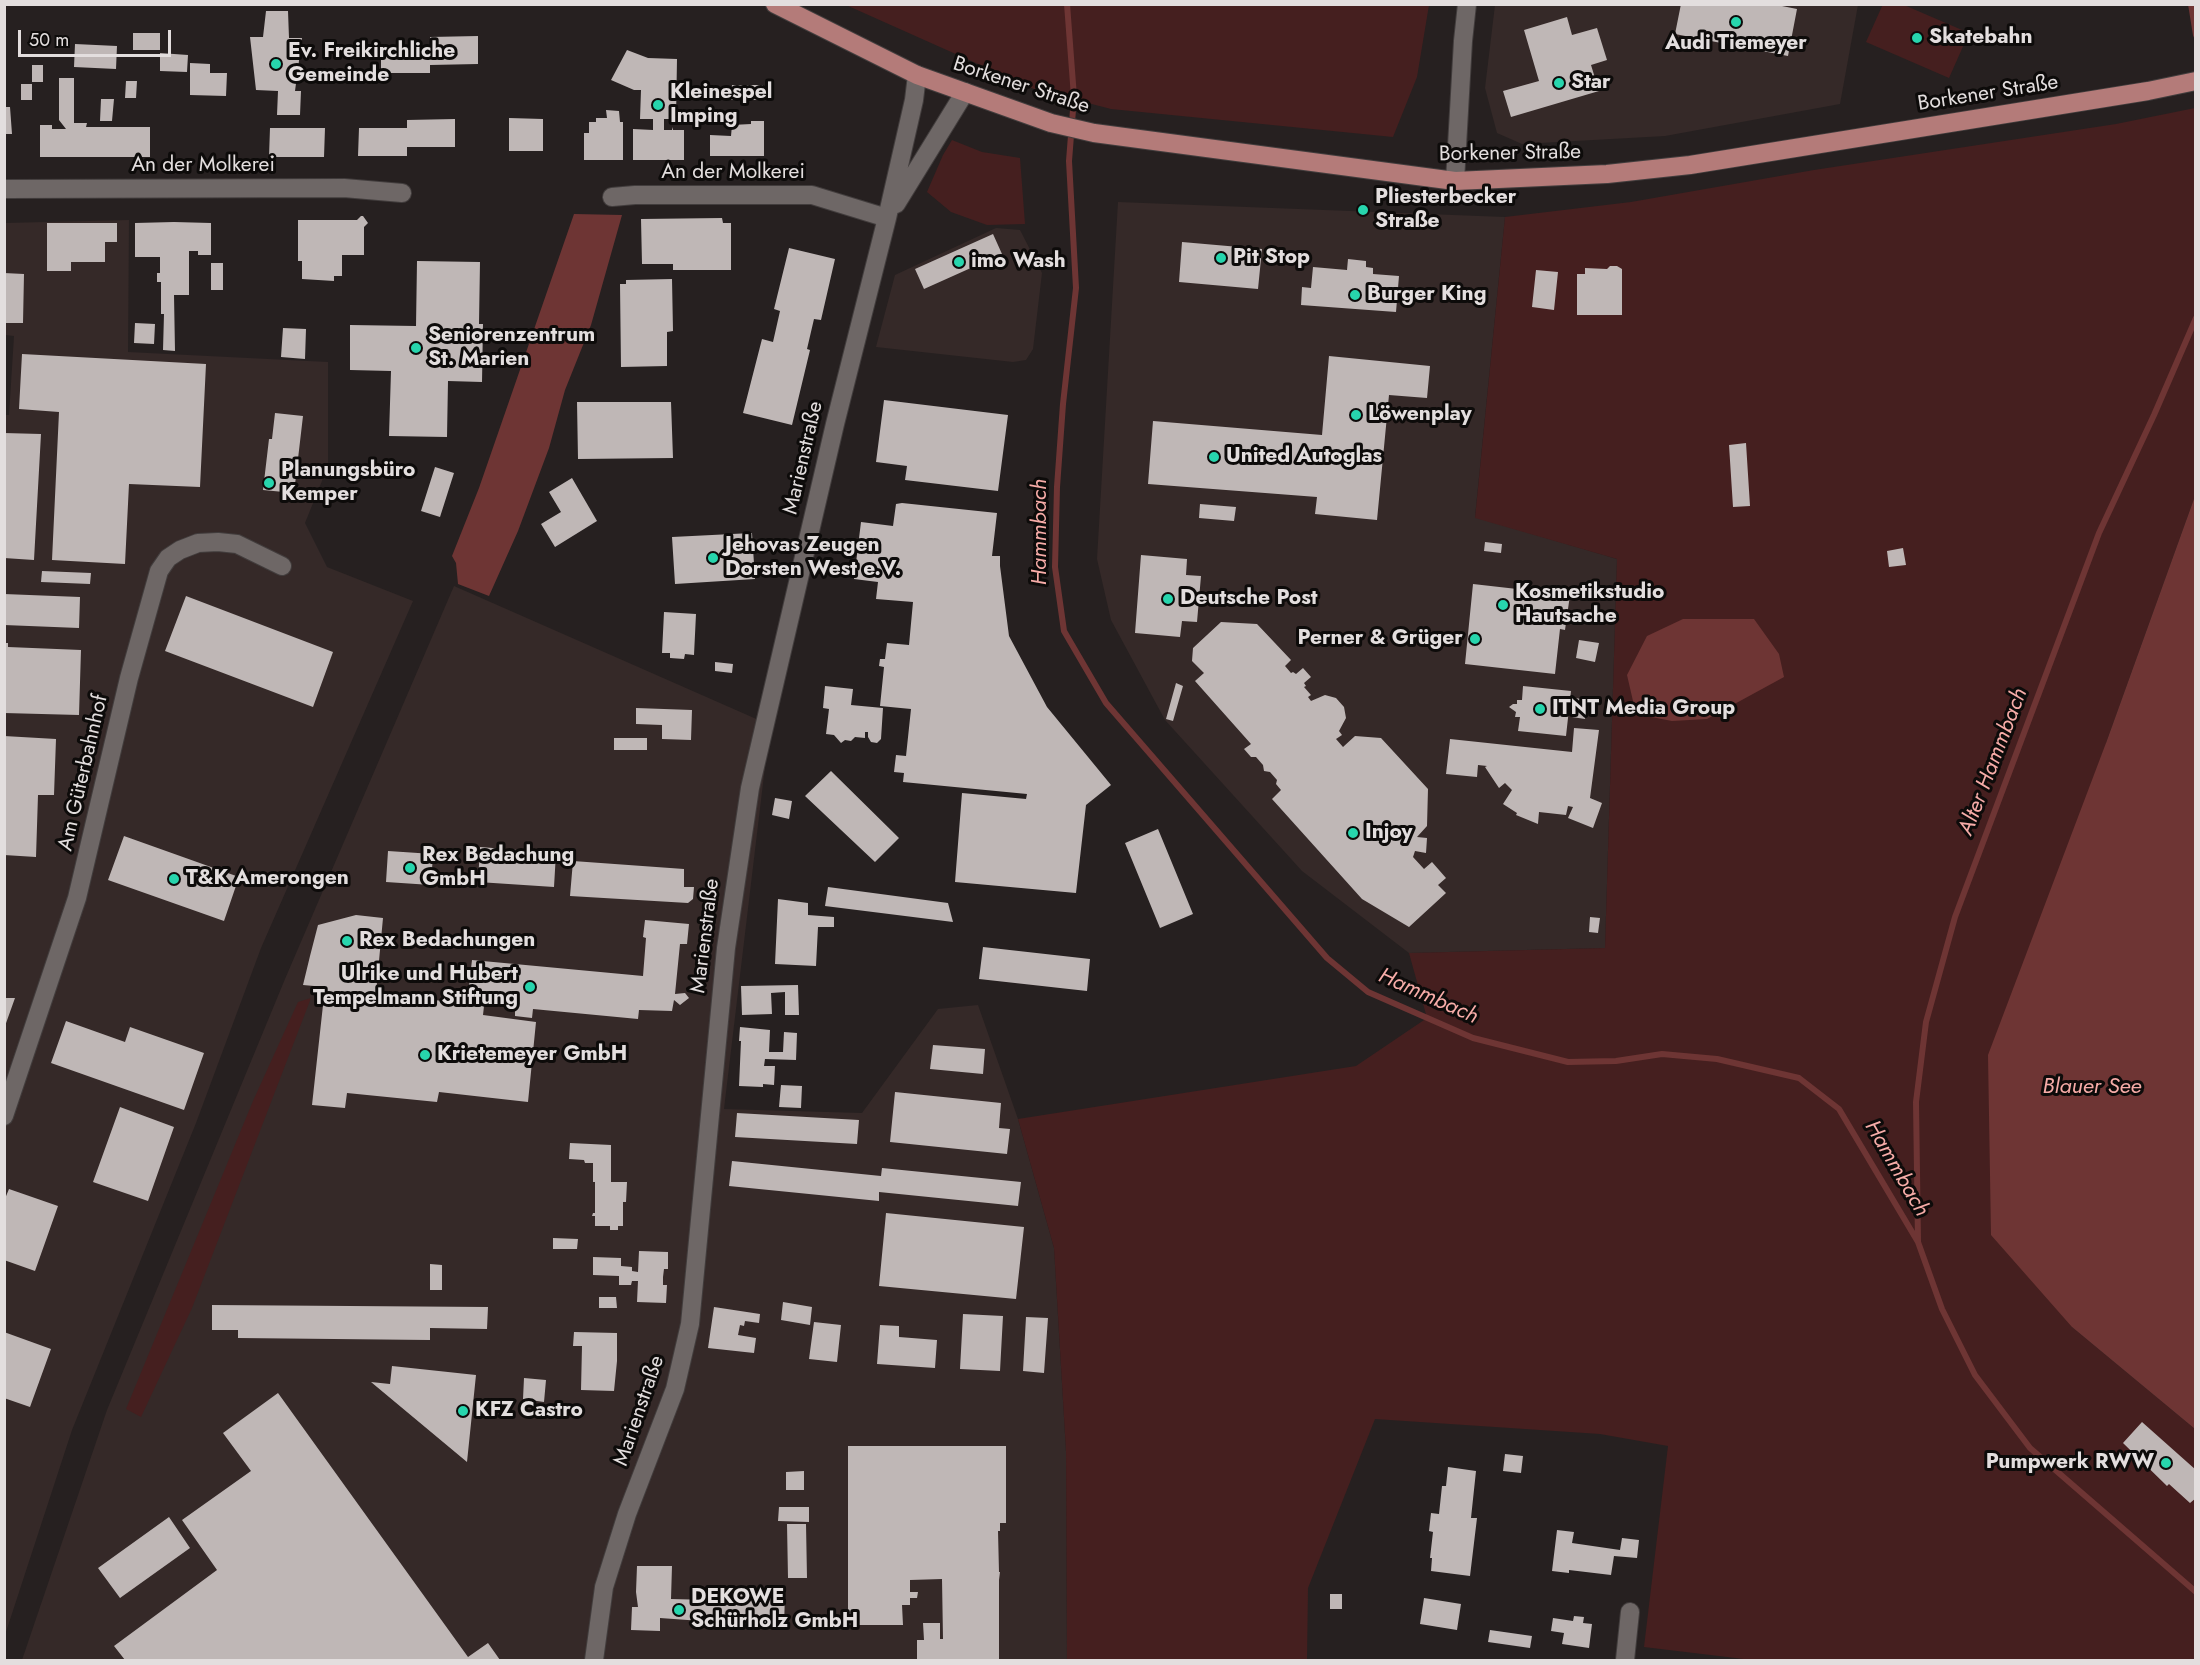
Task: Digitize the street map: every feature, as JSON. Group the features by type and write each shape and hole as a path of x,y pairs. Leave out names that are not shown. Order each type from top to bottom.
{"main road":[{"name":"Borkener Straße","path":"775,4 917,75 1051,123 1094,133 1455,181 1607,174 1690,165 2148,91 2196,81"}],"street":[{"path":"1455,181 1467,4"},
{"name":"Marienstraße","path":"594,1660 604,1587 627,1514 675,1389 690,1324 726,948 750,788 835,424 887,218 914,100 917,75"},
{"name":"Marienstraße","path":"887,218 965,92"},
{"name":"An der Molkerei","path":"4,189 344,188 402,193"},
{"name":"An der Molkerei","path":"612,197 812,195 887,218"},
{"name":"Am Güterbahnhof","path":"4,1116 77,898 129,678 159,571 168,558 180,549 198,543 218,542 237,544 282,566"},
{"path":"1625,1660 1630,1612"}],"shaded area":[{"path":"1429,4 1417,77 1393,137 1111,109 1034,89 846,5"},
{"name":"Skatebahn","path":"1883,4 1904,5 1969,33 1949,78 1866,42"},
{"path":"1495,5 1858,5 1840,104 1665,136 1522,144 1497,133 1485,88"},
{"path":"2195,108 2195,496 2106,743 2072,1327 2195,1429 2195,1660 1752,1660 1644,1647 1668,1446 1600,1434 1375,1419 1308,1588 1307,1660 1067,1660 1066,1451 1054,1248 1018,1119 1356,1066 1427,1018 1409,953 1605,948 1617,559 1475,518 1505,217 1631,202 1814,170 2116,124"},
{"path":"952,140 982,152 1020,158 1025,224 987,225 951,212 927,192"},
{"path":"1118,202 1505,217 1475,517 1617,559 1605,948 1409,953 1302,871 1165,720 1111,620 1097,559"},
{"path":"129,220 128,352 328,362 328,466 305,523 327,567 413,601 261,948 196,1123 72,1430 5,1635 4,415 9,415 14,336 5,335 5,223"},
{"path":"996,228 1020,230 1042,273 1033,349 1026,360 1013,362 876,347 895,275"},
{"path":"454,586 770,725 724,1109 862,1113 938,1009 978,1005 1018,1119 1054,1248 1066,1451 1067,1660 22,1660 107,1410 285,979"},
{"path":"311,998 192,1308 141,1417 126,1409 253,1101 298,1002"}],"water":[{"path":"574,214 622,215 591,325 565,390 549,448 518,531 489,596 458,584 456,563 452,556 479,488"},
{"name":"Blauer See","path":"2195,496 2195,1429 2072,1327 1991,1235 1988,1055 2106,743"},
{"path":"1683,619 1754,619 1779,654 1784,677 1707,719 1672,721 1636,714 1627,675 1647,636"}],"building":[{"name":"Audi Tiemeyer","path":"1681,4 1772,4 1797,9 1788,56 1675,34"},
{"name":"Ev. Freikirchliche Gemeinde","path":"266,11 288,11 289,38 302,38 295,91 301,91 300,115 277,115 278,91 256,90 250,37 263,37"},
{"path":"1567,17 1572,35 1597,28 1607,60 1591,65 1599,91 1511,117 1503,91 1539,81 1524,30"},
{"path":"133,33 160,33 160,50 133,50"},
{"path":"478,36 478,64 430,65 430,73 381,73 381,46 430,46 430,37"},
{"path":"75,44 117,46 116,69 74,67"},
{"name":"Kleinespel Imping","path":"627,50 648,58 677,59 676,119 664,119 664,130 672,130 672,127 673,130 684,130 684,160 633,160 633,129 653,130 653,119 640,119 641,90 634,90 611,80"},
{"path":"160,53 188,55 187,72 160,71"},
{"path":"190,63 210,64 210,73 227,73 226,96 190,95"},
{"path":"32,65 43,65 43,82 32,82"},
{"path":"59,78 74,78 74,123 87,123 86,127 150,127 150,157 40,157 40,125 52,125 52,129 66,129 59,120"},
{"path":"126,81 137,81 136,98 125,98"},
{"path":"21,84 32,84 32,100 21,100"},
{"path":"732,85 763,85 763,100 731,100"},
{"path":"101,99 114,99 112,121 100,121"},
{"path":"4,107 10,107 12,134 4,134"},
{"path":"606,110 619,111 620,122 623,122 623,160 584,160 584,133 589,133 589,122 596,122 596,118 607,118"},
{"path":"509,118 543,119 543,151 509,151"},
{"path":"455,119 455,147 407,147 407,156 358,156 359,128 407,128 407,120"},
{"path":"751,121 764,121 764,156 710,156 710,135 731,136 732,125 751,124"},
{"path":"270,128 325,128 324,157 269,157"},
{"path":"361,216 368,223 364,227 364,255 342,255 342,276 334,276 334,281 302,279 302,261 298,261 298,220 357,220"},
{"path":"722,218 723,223 731,223 731,270 673,270 673,264 642,264 641,219"},
{"path":"47,223 117,223 117,242 105,242 105,262 71,262 71,271 47,271"},
{"path":"135,223 211,223 211,255 198,255 198,251 189,251 189,295 174,295 175,351 163,350 164,314 161,314 161,282 157,282 157,273 160,273 160,257 135,257"},
{"name":"imo Wash","path":"993,234 1002,254 924,289 915,269"},
{"path":"1182,242 1262,249 1258,289 1179,282"},
{"path":"789,248 835,259 821,320 814,319 807,349 810,350 792,425 743,413 762,339 773,342 780,311 774,309"},
{"path":"1348,259 1366,261 1366,267 1373,268 1373,274 1399,276 1396,312 1301,305 1302,287 1311,288 1313,267 1347,270"},
{"name":"Seniorenzentrum St. Marien","path":"417,261 480,262 479,324 483,324 482,382 448,381 447,437 389,436 391,371 350,370 350,325 416,326"},
{"path":"211,263 223,263 223,290 211,290"},
{"path":"1610,266 1622,269 1622,315 1577,315 1577,274 1585,274 1585,268 1607,269"},
{"path":"1536,270 1558,272 1554,310 1532,307"},
{"path":"4,273 24,274 23,323 4,323"},
{"path":"672,279 673,331 667,332 667,366 621,367 620,284 626,284 626,280"},
{"path":"135,323 155,324 154,344 134,343"},
{"path":"283,328 306,329 305,359 281,357"},
{"path":"22,354 206,364 200,487 129,484 125,564 52,560 59,412 19,409"},
{"path":"1329,356 1430,366 1427,398 1389,395 1377,520 1315,514 1317,497 1148,484 1153,421 1322,435"},
{"path":"884,400 1008,415 998,491 905,480 907,466 876,462"},
{"path":"577,402 671,402 673,458 578,459"},
{"path":"275,413 303,416 294,493 263,490 269,439 272,439"},
{"path":"4,433 41,434 34,560 4,558"},
{"path":"1746,443 1750,506 1733,507 1729,445"},
{"path":"435,467 454,473 440,517 421,511"},
{"path":"572,478 597,521 555,547 541,524 561,512 549,492"},
{"path":"896,504 997,513 992,556 1000,556 1009,636 1047,707 1111,785 1086,805 1076,893 955,882 962,793 1026,799 1027,794 903,782 904,773 894,772 896,755 906,756 911,709 880,706 884,667 879,666 880,659 885,659 887,643 909,645 913,602 876,599 878,582 854,579 861,522 893,526"},
{"path":"1200,504 1236,507 1234,521 1199,518"},
{"name":"Jehovas Zeugen Dorsten West e.V.","path":"752,533 755,579 675,584 672,537"},
{"path":"1485,542 1502,544 1501,553 1484,551"},
{"path":"1903,548 1906,565 1889,567 1887,551"},
{"name":"Deutsche Post","path":"1141,555 1187,559 1186,575 1201,576 1197,622 1182,621 1180,637 1135,633"},
{"path":"42,571 91,573 90,584 41,582"},
{"path":"1473,584 1570,595 1565,630 1560,629 1555,674 1465,664"},
{"path":"4,594 80,597 79,628 4,625"},
{"path":"186,596 333,652 313,707 165,651"},
{"path":"664,612 696,614 694,655 685,654 684,659 670,658 670,653 662,653"},
{"path":"1221,622 1257,624 1291,660 1285,666 1291,673 1296,674 1303,668 1311,677 1304,683 1306,686 1304,687 1311,695 1308,697 1311,701 1325,695 1336,698 1344,707 1346,718 1339,731 1342,735 1336,739 1343,747 1355,736 1381,738 1428,789 1427,826 1417,837 1427,838 1426,853 1415,851 1413,857 1424,869 1432,862 1446,878 1438,885 1446,893 1409,927 1362,899 1272,799 1281,790 1276,784 1277,780 1270,772 1264,771 1263,765 1256,757 1251,757 1244,749 1251,744 1195,681 1204,673 1192,661 1193,648"},
{"path":"1579,640 1599,643 1595,662 1576,658"},
{"path":"4,643 8,643 8,647 81,650 79,715 4,713"},
{"path":"715,662 733,664 732,673 715,671"},
{"path":"1176,683 1183,686 1173,721 1166,719"},
{"path":"825,686 853,689 851,705 883,708 881,739 877,743 871,742 868,732 865,732 865,738 855,737 851,741 845,740 841,743 834,735 826,734 829,709 823,708"},
{"name":"ITNT Media Group","path":"1523,686 1571,691 1566,736 1518,731 1520,717 1515,717 1516,712 1509,707 1517,704 1517,700 1522,700"},
{"path":"1575,698 1588,700 1585,719 1572,717"},
{"path":"636,708 692,710 691,740 662,739 662,725 636,724"},
{"path":"1574,728 1599,730 1590,798 1602,803 1593,828 1568,818 1573,807 1568,806 1566,815 1539,812 1538,824 1516,815 1517,813 1503,804 1512,790 1505,783 1499,788 1485,767 1487,766 1478,765 1477,777 1446,774 1450,739 1572,752"},
{"path":"4,736 56,739 54,795 38,795 36,857 4,855"},
{"path":"614,738 647,738 647,750 614,750"},
{"path":"831,771 899,838 875,862 805,796"},
{"path":"775,798 792,801 789,819 772,815"},
{"path":"1158,829 1193,914 1160,928 1125,843"},
{"name":"T&K Amerongen","path":"124,836 239,877 224,921 108,880"},
{"path":"480,847 556,853 554,887 478,882"},
{"name":"Rex Bedachung GmbH","path":"388,851 433,854 431,885 386,882"},
{"path":"573,861 684,869 684,887 694,887 693,899 688,903 570,896"},
{"path":"828,887 948,903 953,922 825,906"},
{"path":"778,899 808,903 808,915 834,917 834,927 818,927 816,966 775,964"},
{"name":"Krietemeyer GmbH","path":"356,915 383,918 376,993 484,1006 483,1015 536,1022 528,1102 439,1092 437,1102 347,1093 345,1108 312,1105 325,987 303,985 318,925"},
{"path":"1590,917 1600,918 1598,933 1589,932"},
{"path":"645,920 689,924 687,944 680,944 675,994 685,993 689,998 680,1005 674,1000 672,1011 639,1010 638,1019 533,1009 532,1018 515,1016 515,1007 467,1003 472,960 643,976"},
{"path":"983,947 1090,959 1087,991 979,979"},
{"path":"798,985 799,1015 785,1015 785,992 771,993 772,1014 742,1015 741,986"},
{"path":"4,998 15,998 5,1026 4,1026"},
{"path":"66,1021 125,1042 130,1027 204,1053 184,1110 51,1063"},
{"path":"740,1027 770,1030 769,1052 783,1052 784,1032 797,1033 796,1060 765,1059 764,1066 775,1066 774,1085 739,1086"},
{"path":"933,1045 985,1049 983,1074 930,1069"},
{"path":"781,1085 802,1086 801,1108 779,1107"},
{"path":"895,1092 1001,1103 999,1128 1010,1129 1007,1154 890,1142"},
{"path":"120,1107 174,1127 148,1201 93,1182"},
{"path":"737,1113 859,1120 857,1144 735,1137"},
{"path":"570,1143 611,1145 611,1182 627,1182 626,1202 623,1202 623,1226 618,1226 618,1230 610,1230 610,1226 595,1226 595,1216 592,1216 595,1213 593,1163 569,1159"},
{"path":"732,1161 881,1176 882,1168 1021,1182 1018,1206 879,1192 879,1201 729,1186"},
{"path":"9,1189 58,1206 35,1271 4,1260 4,1201"},
{"path":"886,1213 1024,1227 1016,1299 879,1286"},
{"path":"553,1238 578,1239 577,1249 553,1249"},
{"path":"639,1251 668,1252 668,1269 664,1269 663,1277 663,1285 667,1285 666,1303 637,1302 638,1281 632,1281 631,1285 619,1285 619,1276 593,1275 593,1257 621,1258 621,1266 632,1267 632,1271 638,1272"},
{"path":"430,1264 442,1265 442,1290 430,1290"},
{"path":"599,1297 616,1297 617,1308 599,1308"},
{"path":"783,1302 812,1307 810,1325 781,1320"},
{"path":"212,1305 488,1307 487,1329 430,1328 430,1340 238,1338 238,1330 212,1330"},
{"path":"714,1307 760,1314 759,1323 745,1321 744,1326 740,1325 738,1335 756,1338 754,1353 708,1348"},
{"path":"963,1314 1003,1316 1000,1371 960,1369"},
{"path":"1026,1317 1048,1318 1044,1373 1023,1371"},
{"path":"814,1322 841,1325 837,1362 809,1359"},
{"path":"880,1325 899,1326 899,1337 937,1340 935,1368 877,1364"},
{"path":"4,1332 51,1349 30,1407 4,1398"},
{"path":"574,1332 617,1333 614,1391 581,1390 582,1346 573,1346"},
{"path":"392,1366 476,1375 467,1462 371,1382 390,1384"},
{"path":"524,1378 546,1380 544,1402 523,1399"},
{"path":"278,1393 468,1657 488,1643 500,1660 125,1660 114,1646 217,1570 182,1520 251,1471 223,1433"},
{"name":"Pumpwerk RWW","path":"2142,1422 2196,1470 2196,1498 2190,1503 2169,1484 2167,1486 2123,1443"},
{"path":"848,1446 1006,1446 1006,1523 1000,1523 1000,1531 998,1531 999,1660 917,1660 917,1640 924,1640 923,1623 940,1623 940,1639 943,1639 942,1579 910,1580 910,1592 918,1592 917,1598 910,1598 910,1605 902,1605 903,1625 848,1625"},
{"path":"1505,1454 1523,1456 1521,1473 1503,1471"},
{"path":"1448,1467 1476,1471 1471,1518 1477,1518 1470,1576 1431,1571 1433,1532 1429,1531 1431,1513 1439,1514 1442,1486 1446,1486"},
{"path":"804,1471 804,1490 786,1490 786,1472"},
{"path":"779,1507 809,1507 809,1522 778,1521"},
{"path":"169,1517 190,1548 120,1598 98,1568"},
{"path":"787,1524 806,1524 807,1578 788,1578"},
{"path":"1557,1530 1574,1532 1572,1543 1620,1550 1622,1538 1639,1540 1637,1558 1614,1556 1611,1575 1569,1570 1569,1573 1552,1571"},
{"path":"637,1566 672,1566 671,1599 711,1600 712,1591 785,1593 784,1627 660,1618 660,1631 631,1630 632,1607 638,1607"},
{"path":"1330,1594 1342,1594 1342,1609 1330,1609"},
{"path":"1424,1598 1461,1604 1457,1630 1420,1624"},
{"path":"1574,1616 1584,1617 1583,1623 1592,1624 1589,1648 1562,1644 1564,1633 1551,1631 1553,1618 1573,1621"},
{"path":"1490,1630 1532,1636 1530,1648 1488,1642"}],"waterway":[{"name":"Hammbach","path":"1067,4 1074,97 1069,161 1076,288 1063,404 1057,487 1055,567 1064,631 1106,703 1327,958 1368,992 1473,1038 1568,1062 1616,1061 1662,1054 1717,1059 1799,1078 1839,1109 1918,1242 1942,1309 1975,1375 2030,1448 2196,1592"},
{"name":"Alter Hammbach","path":"2191,4 2196,35"},
{"name":"Alter Hammbach","path":"1918,1241 1916,1102 1926,1022 1955,917 2099,533 2196,318"}],"place":[{"name":"Audi Tiemeyer","path":"1736,22"},
{"name":"Skatebahn","path":"1917,38"},
{"name":"Ev. Freikirchliche Gemeinde","path":"276,64"},
{"name":"Star","path":"1559,83"},
{"name":"Kleinespel Imping","path":"658,105"},
{"name":"Pliesterbecker Straße","path":"1363,210"},
{"name":"Pit Stop","path":"1221,258"},
{"name":"imo Wash","path":"959,262"},
{"name":"Burger King","path":"1355,295"},
{"name":"Seniorenzentrum St. Marien","path":"416,348"},
{"name":"Löwenplay","path":"1356,415"},
{"name":"United Autoglas","path":"1214,457"},
{"name":"Planungsbüro Kemper","path":"269,483"},
{"name":"Jehovas Zeugen Dorsten West e.V.","path":"713,558"},
{"name":"Deutsche Post","path":"1168,599"},
{"name":"Kosmetikstudio Hautsache","path":"1503,605"},
{"name":"Perner & Grüger","path":"1475,639"},
{"name":"ITNT Media Group","path":"1540,709"},
{"name":"Injoy","path":"1353,833"},
{"name":"Rex Bedachung GmbH","path":"410,868"},
{"name":"T&K Amerongen","path":"174,879"},
{"name":"Rex Bedachungen","path":"347,941"},
{"name":"Ulrike und Hubert Tempelmann Stiftung","path":"530,987"},
{"name":"Krietemeyer GmbH","path":"425,1055"},
{"name":"KFZ Castro","path":"463,1411"},
{"name":"Pumpwerk RWW","path":"2166,1463"},
{"name":"DEKOWE Schürholz GmbH","path":"679,1610"}]}
